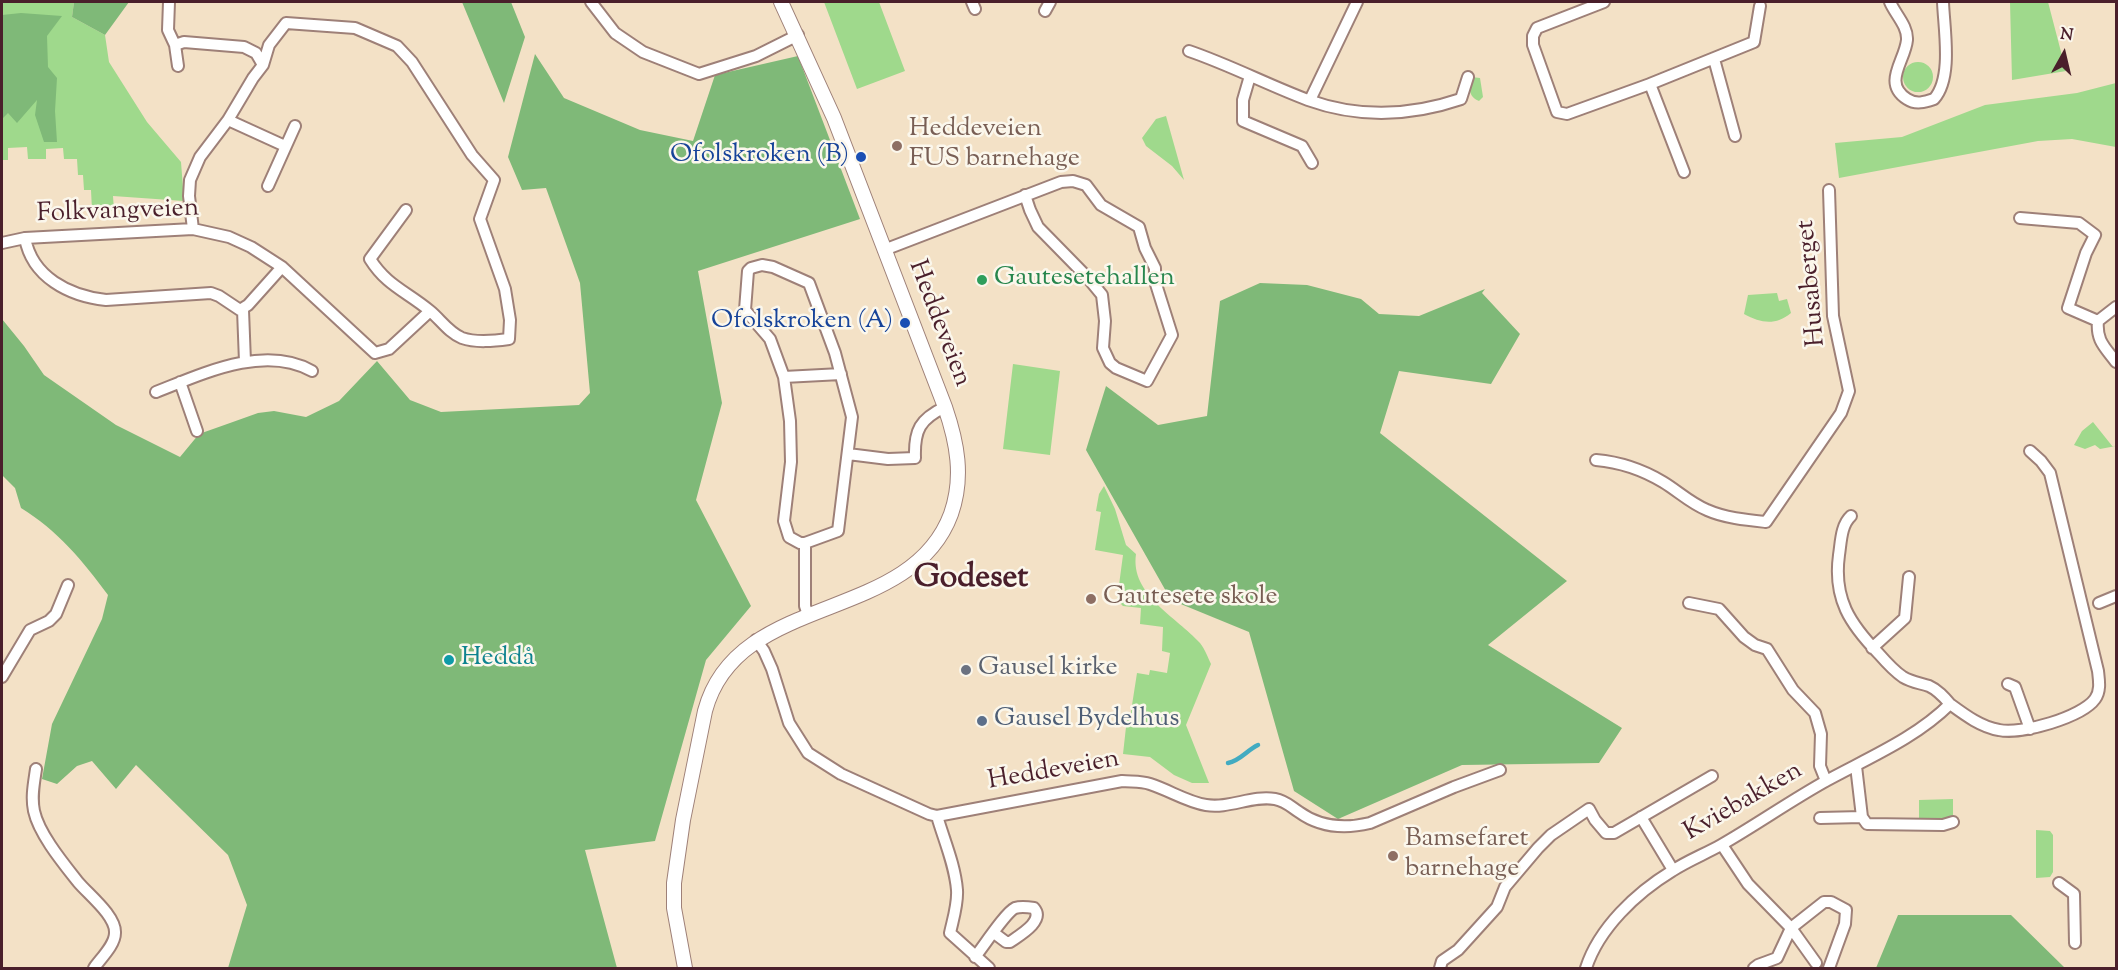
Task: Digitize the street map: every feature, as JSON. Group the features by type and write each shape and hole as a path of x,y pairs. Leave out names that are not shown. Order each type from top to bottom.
{"street":[{"path":"170,2 168,30 175,45 178,66"},
{"path":"591,2 615,33 643,52 699,74 756,56 798,35"},
{"name":"Heddeveien","path":"685,969 674,908 674,883 683,820 705,711 719,677 737,656 756,640 808,615 885,583 916,563 941,536 953,506 958,477 957,448 945,407 834,118 781,2"},
{"path":"1310,100 1357,2"},
{"path":"1604,2 1537,28 1533,36 1533,45 1557,112 1560,114 1567,114 1650,84 1754,42 1760,6"},
{"path":"1890,2 1901,20 1907,41 1895,75 1895,84 1903,96 1917,103 1934,99 1943,85 1946,65 1942,2"},
{"path":"193,229 189,196 190,180 200,157 228,120 263,65 269,45 286,23 355,28 397,46 412,62 472,155 494,180 480,219 505,289 510,320 509,339 479,340 459,337 430,311 380,274 370,259 406,210"},
{"path":"175,45 184,42 244,48 256,53 263,65"},
{"path":"1189,51 1310,100 1354,111 1422,111 1461,99 1468,77"},
{"path":"1714,59 1735,136"},
{"path":"1250,76 1242,100 1243,121 1302,146 1312,163"},
{"path":"1650,84 1684,172"},
{"path":"228,120 285,146"},
{"path":"268,186 295,126"},
{"path":"884,250 1025,195 1060,182 1080,182 1093,192 1101,205 1139,227 1145,248 1155,268 1155,281 1172,335 1147,381 1116,368 1110,363 1103,348 1105,321 1101,295 1088,278 1038,227 1025,195"},
{"name":"Husaberget","path":"1596,460 1642,471 1691,502 1718,514 1766,522 1841,413 1849,391 1833,316 1829,190"},
{"path":"2020,218 2079,223 2096,235 2086,253 2068,308 2098,321"},
{"name":"Folkvangveien","path":"2,243 25,238 193,229 230,237 251,246 282,267 375,353 389,350 430,311"},
{"path":"25,238 34,261 43,275 65,289 91,298 106,300 211,293 243,310"},
{"path":"756,266 773,267 808,283 841,374 852,417 838,531 805,543 789,537 784,520 791,462 790,421 784,377 770,339 745,310 748,271 756,266"},
{"path":"245,362 243,310 282,267"},
{"path":"2098,321 2116,307"},
{"path":"2098,321 2098,337 2116,363"},
{"path":"156,392 231,364 245,362 265,360 297,364 312,371"},
{"path":"784,377 841,374"},
{"path":"180,382 197,431"},
{"path":"848,454 888,459 915,458 921,424 931,413 945,407"},
{"path":"1851,516 1846,520 1844,528 1837,579 1845,609 1858,631 1872,648 1903,677 1936,690 1950,704 1980,724 1997,730 2030,729 2076,712 2093,702 2099,687 2089,629 2073,575 2050,473 2030,452"},
{"path":"805,543 805,599 808,615"},
{"path":"1872,648 1905,618 1909,577"},
{"path":"2,677 30,630 49,621 56,614 68,585"},
{"path":"2099,603 2116,596"},
{"path":"1689,603 1719,609 1744,637 1755,645 1767,649 1793,690 1815,713 1821,734 1820,766 1826,781"},
{"path":"756,640 772,669 789,723 808,753 841,774 937,816 952,862 957,892 950,933 989,969"},
{"path":"2008,684 2015,687 2030,729"},
{"name":"Kviebakken","path":"1586,969 1599,939 1652,884 1826,781 1931,723 1950,704"},
{"path":"1856,766 1863,821 1871,825 1943,825 1953,822"},
{"path":"36,769 32,799 34,813 42,832 78,881 113,921 116,929 115,938 94,969"},
{"name":"Heddeveien","path":"937,816 1122,781 1148,783 1205,805 1227,804 1250,799 1276,799 1290,804 1304,815 1322,824 1356,826 1370,823 1500,770"},
{"path":"1440,969 1442,962 1458,950 1497,907 1505,886 1538,848 1561,827 1589,809 1606,832 1614,833 1712,776"},
{"path":"1641,817 1673,870"},
{"path":"1820,818 1863,817"},
{"path":"1722,844 1748,884 1791,928 1816,963"},
{"path":"2059,883 2074,894 2075,943"},
{"path":"1754,969 1758,965 1777,958 1791,928 1824,902 1831,902 1846,910 1845,924 1828,969"},
{"path":"975,957 993,933"}],"green space":[{"path":"2,2 74,2 72,17 105,35 109,62 147,122 181,162 184,201 113,196 114,211 92,210 91,190 84,190 83,175 78,175 77,159 64,159 63,148 46,149 46,159 28,159 27,147 8,148 8,160 2,160"},
{"path":"74,2 129,2 105,35 72,17"},
{"path":"462,2 511,2 525,37 504,103"},
{"path":"824,2 879,2 905,71 857,89"},
{"path":"2010,2 2048,2 2066,71 2012,80"},
{"path":"21,13 62,16 47,36 48,67 57,78 55,111 57,142 44,142 35,115 37,100 17,123 8,113 2,119 2,15"},
{"path":"535,54 564,98 640,130 693,141 715,75 798,56 860,219 698,271 722,403 696,500 751,606 706,660 655,841 585,850 617,968 228,968 247,905 228,855 136,765 116,789 92,761 77,766 57,784 42,779 52,724 102,619 108,595 69,547 21,508 15,488 2,475 2,319 44,375 116,425 180,457 199,434 258,413 274,411 306,417 339,401 377,361 410,400 441,412 579,405 590,393 580,283 546,188 522,190 508,157"},
{"path":"1918,62 1924,63 1932,71 1932,83 1924,91 1918,92 1912,91 1904,83 1903,77 1904,71 1912,63"},
{"path":"1471,77 1480,78 1483,97 1479,101 1471,94"},
{"path":"2116,83 2116,147 2072,139 2038,141 1839,178 1835,143 1902,137 1985,105 2077,93"},
{"path":"1166,116 1184,180 1172,166 1146,146 1142,138 1156,119"},
{"path":"1260,283 1307,285 1361,299 1379,314 1419,316 1485,289 1482,293 1520,334 1491,384 1399,371 1380,433 1567,581 1488,645 1622,728 1599,763 1462,765 1338,819 1294,791 1249,632 1171,600 1086,450 1106,386 1158,425 1207,416 1220,301"},
{"path":"1777,293 1779,301 1787,299 1791,313 1785,317 1768,322 1744,314 1748,295"},
{"path":"1013,364 1060,371 1050,455 1003,449"},
{"path":"2093,422 2113,447 2100,449 2095,445 2085,449 2074,445 2082,431"},
{"path":"1104,486 1115,509 1126,545 1136,554 1136,569 1140,582 1157,604 1200,643 1211,664 1186,725 1209,783 1192,783 1174,775 1150,757 1123,754 1127,718 1130,718 1137,673 1149,675 1150,670 1167,673 1170,653 1162,651 1163,627 1140,624 1141,608 1123,606 1117,600 1123,555 1095,550 1101,512 1096,511 1099,494"},
{"path":"1953,799 1953,822 1919,825 1919,800"},
{"path":"2036,830 2050,831 2053,835 2053,872 2050,877 2036,878"},
{"path":"1898,915 2011,915 2065,968 1876,968"}],"waterway":[{"path":"1228,763 1258,745"}],"place":[{"name":"Heddeveien FUS barnehage","path":"897,146"},
{"name":"Ofolskroken (B)","path":"861,157"},
{"name":"Gautesetehallen","path":"982,280"},
{"name":"Ofolskroken (A)","path":"905,323"},
{"name":"Gautesete skole","path":"1091,599"},
{"name":"Heddå","path":"449,660"},
{"name":"Gausel kirke","path":"966,670"},
{"name":"Gausel Bydelhus","path":"982,721"},
{"name":"Bamsefaret barnehage","path":"1393,856"}],"district":[{"name":"Godeset","path":"971,581"}]}
